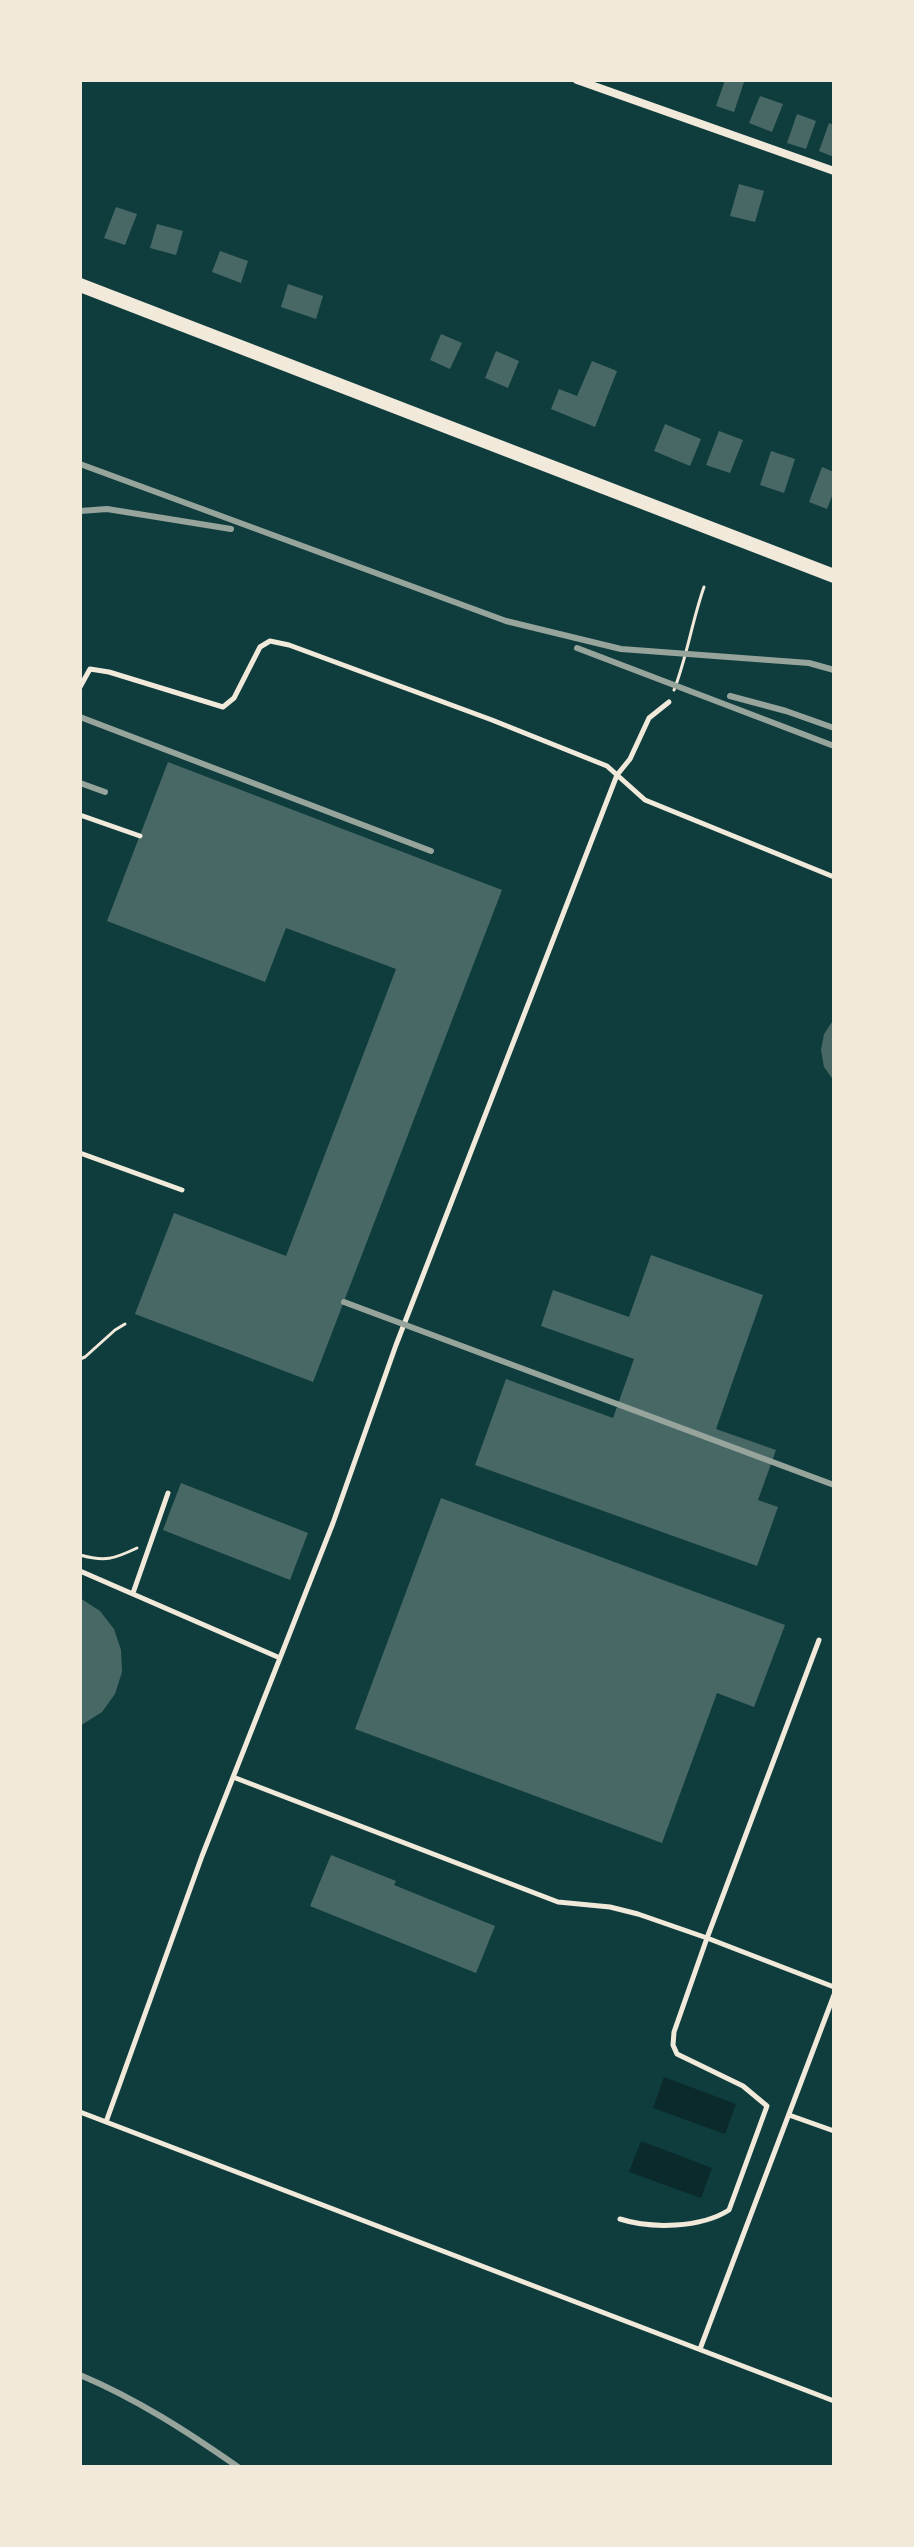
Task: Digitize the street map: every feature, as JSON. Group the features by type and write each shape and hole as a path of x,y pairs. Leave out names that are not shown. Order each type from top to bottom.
{"street":[{"path":"577,80 834,171"},
{"path":"80,285 834,576"}],"lane":[{"path":"80,687 90,669 223,707 234,698 260,647 270,641 289,645 607,766 645,800 834,877"},
{"path":"106,2122 202,1856 333,1523 396,1345 617,775 630,759 649,718 669,702"},
{"path":"80,815 140,836"},
{"path":"80,1153 182,1190"},
{"path":"133,1593 168,1493"},
{"path":"80,1571 280,1658"},
{"path":"620,2219 639,2225 675,2225 719,2216 729,2210 767,2106 743,2086 677,2054 673,2045 674,2032 819,1640"},
{"path":"233,1777 558,1902 610,1907 638,1914 834,1987"},
{"path":"700,2350 834,1995"},
{"path":"80,2112 834,2401"},
{"path":"789,2115 834,2131"}],"path":[{"path":"669,702 687,655 690,630 704,587"},
{"path":"80,1359 125,1324"},
{"path":"80,1555 98,1560 113,1559 151,1542"}],"water":[{"path":"664,2077 736,2104 725,2134 653,2108"},
{"path":"641,2141 712,2168 701,2198 629,2172"}],"building":[{"path":"725,80 744,82 734,112 716,106"},
{"path":"760,96 783,104 772,132 749,123"},
{"path":"797,114 816,121 806,149 787,143"},
{"path":"829,123 834,125 834,157 819,151"},
{"path":"739,184 764,191 755,222 730,216"},
{"path":"116,207 137,214 125,245 104,238"},
{"path":"157,224 183,231 176,255 150,248"},
{"path":"220,251 248,261 241,283 212,272"},
{"path":"288,284 323,296 316,319 281,307"},
{"path":"441,334 462,343 450,369 430,360"},
{"path":"496,351 519,361 508,388 485,378"},
{"path":"592,361 617,371 595,427 551,409 559,389 577,396"},
{"path":"665,424 701,439 690,466 654,451"},
{"path":"719,431 743,440 730,473 706,465"},
{"path":"771,451 795,459 784,493 760,485"},
{"path":"822,467 834,472 834,491 827,509 809,502"},
{"path":"168,762 502,890 313,1382 135,1314 174,1213 286,1256 396,969 286,928 265,982 107,921"},
{"path":"834,1019 834,1081 824,1067 821,1050 824,1034"},
{"path":"651,1255 763,1295 716,1429 776,1450 758,1500 778,1507 757,1566 475,1465 506,1379 613,1418 634,1359 541,1326 553,1290 629,1317"},
{"path":"181,1483 308,1533 290,1580 163,1530"},
{"path":"441,1498 785,1625 754,1707 717,1693 662,1843 355,1729"},
{"path":"80,1598 100,1611 114,1629 121,1650 122,1672 115,1694 102,1712 80,1726"},
{"path":"331,1855 396,1881 394,1885 495,1926 476,1973 310,1906"}],"railway":[{"path":"80,464 506,621 621,649 809,663 834,670"},
{"path":"80,511 107,509 231,529"},
{"path":"577,648 834,746"},
{"path":"730,696 834,728"},
{"path":"80,717 431,851"},
{"path":"80,783 105,792"},
{"path":"344,1302 834,1485"},
{"path":"80,2375 162,2417 238,2467"}]}
